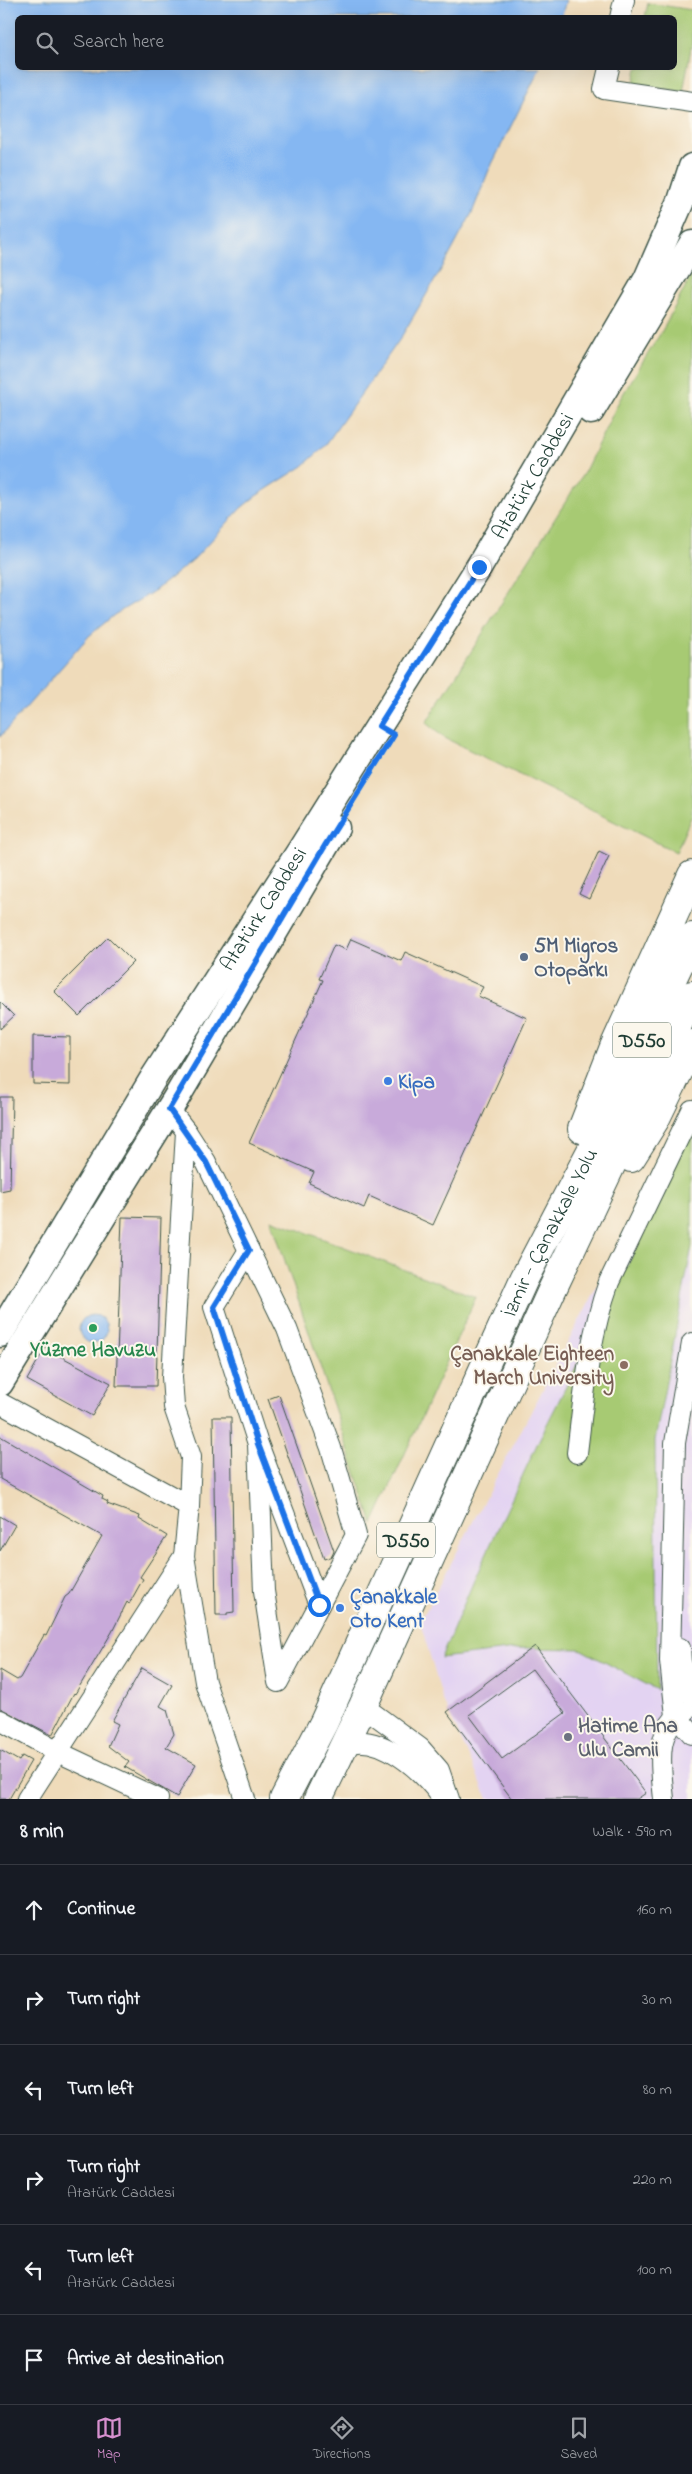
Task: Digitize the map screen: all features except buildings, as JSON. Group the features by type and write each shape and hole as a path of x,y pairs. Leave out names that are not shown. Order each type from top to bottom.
{"highway":[{"path":"524,1280 614,1048 692,876"},
{"name":"İzmir - Çanakkale Yolu","path":"318,1799 363,1706 536,1330 606,1148 692,937"},
{"name":"İzmir - Çanakkale Yolu","path":"284,1799 324,1722 524,1280 606,1148 692,995"},
{"path":"552,1290 654,1120 692,1044"}],"main road":[{"name":"Atatürk Caddesi","path":"0,1383 169,1109 326,844 386,730 647,279 681,201 692,167"},
{"name":"Atatürk Caddesi","path":"0,1334 142,1096 386,730 692,244"},
{"path":"142,1096 169,1109"},
{"path":"73,1212 99,1223"}],"street":[{"path":"621,15 624,0"},
{"path":"609,70 604,89 692,102"},
{"path":"169,1109 206,1162 287,1329 331,1448 356,1535 278,1682 264,1591 258,1444"},
{"path":"576,1453 589,1360 599,1308 609,1282 692,1110"},
{"path":"186,1131 172,1376 174,1407 191,1457 184,1556 205,1682 245,1799"},
{"path":"249,1250 214,1307 258,1444 319,1605"},
{"path":"692,1343 675,1443 670,1661 692,1734"},
{"path":"0,1403 189,1506"},
{"path":"27,1799 184,1556"},
{"path":"672,1562 681,1662 692,1695"},
{"path":"363,1706 420,1748 439,1770 449,1799"},
{"path":"664,1799 661,1743 684,1712"},
{"path":"0,1720 58,1752 158,1799"},
{"path":"342,1746 349,1742 373,1744 397,1755 412,1764 433,1785 443,1799"}],"shaded area":[{"name":"Çanakkale Eighteen March University","path":"692,1107 692,1799 488,1799 443,1700 420,1622"}],"green space":[{"path":"648,3 692,10 692,42 683,92 634,83 637,70 677,70 677,15 645,15"},
{"path":"692,274 692,815 676,852 443,737 426,723 585,471 620,399 662,331"},
{"path":"692,1120 692,1246 655,1440 657,1690 580,1649 524,1648 441,1658 475,1578 539,1440 635,1250"},
{"path":"271,1219 476,1297 373,1524"}],"water":[{"path":"0,0 566,0 562,15 15,15 15,70 539,70 489,170 472,213 448,258 400,339 324,447 303,466 256,496 241,508 194,559 154,591 114,615 89,636 0,737"},
{"name":"Yüzme Havuzu","path":"93,1315 103,1319 107,1329 103,1339 93,1343 83,1339 79,1329 83,1319"}],"place":[{"name":"5M Migros Otoparkı","path":"524,957"},
{"name":"Kipa","path":"388,1081"},
{"name":"Yüzme Havuzu","path":"93,1328"},
{"name":"Çanakkale Eighteen March University","path":"624,1365"},
{"name":"Çanakkale Oto Kent","path":"340,1608"},
{"name":"Hatime Ana Ulu Camii","path":"568,1737"}],"route":[{"path":"319,1605 258,1444 214,1307 249,1250 206,1162 169,1109 326,844 394,735 379,726 479,567"}]}
